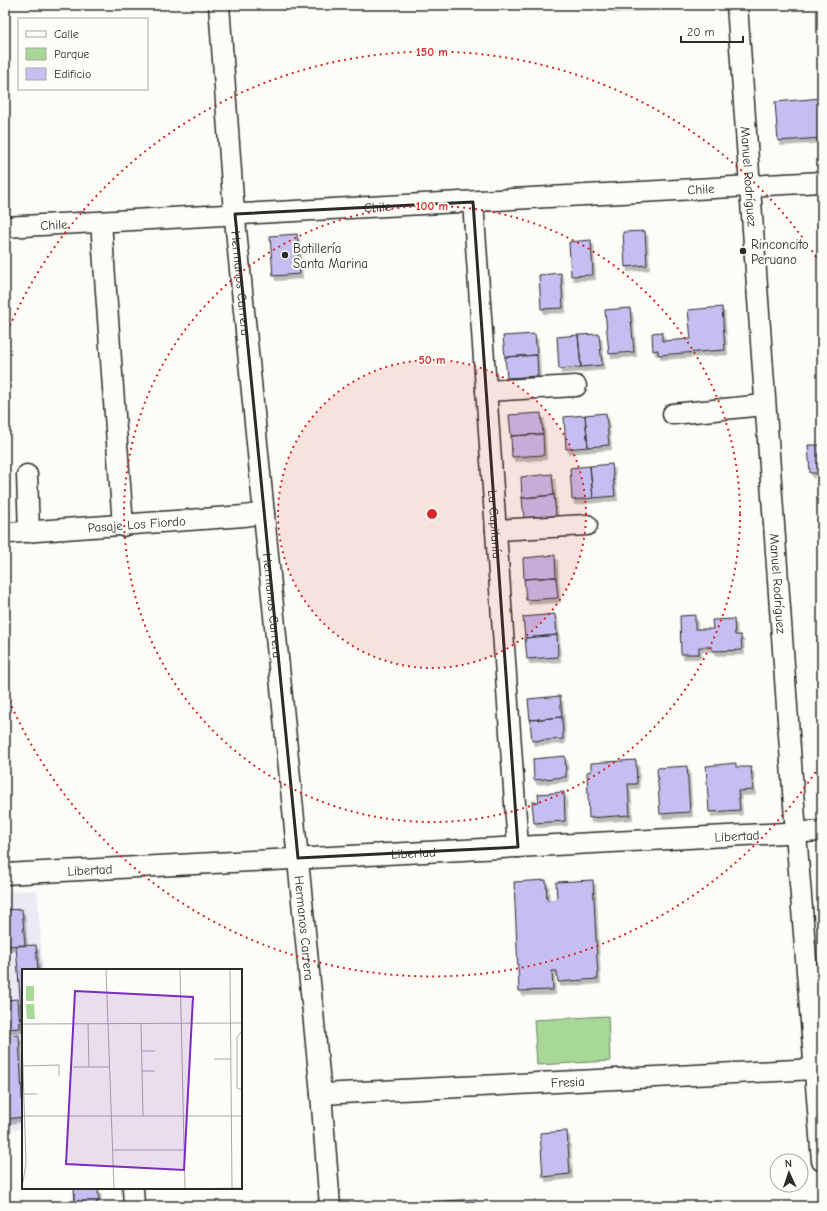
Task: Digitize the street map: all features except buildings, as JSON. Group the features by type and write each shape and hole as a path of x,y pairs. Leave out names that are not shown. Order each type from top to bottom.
{"street":[{"name":"Hermanos Carrera","path":"219,5 235,214 321,1094 330,1206"},
{"name":"Manuel Rodríguez","path":"737,5 764,405 822,1161"},
{"name":"Chile","path":"5,227 822,182"},
{"name":"La Capitanía","path":"473,202 518,847"},
{"path":"101,222 123,526"},
{"path":"486,391 576,386"},
{"path":"673,414 764,405"},
{"path":"27,475 29,532"},
{"name":"Pasaje Los Fiordo","path":"9,533 123,526 264,513"},
{"path":"496,530 587,525"},
{"name":"Libertad","path":"5,874 822,831"},
{"name":"Fresia","path":"321,1094 815,1069"},
{"path":"133,1189 134,1206"}],"highlighted area":[{"path":"473,202 518,847 298,858 235,214"}],"shaded area":[{"path":"37,890 43,969 22,969 22,1129 5,1130 5,892"}],"green space":[{"path":"608,1016 610,1061 537,1065 534,1020"}],"place":[{"name":"Rinconcito Peruano","path":"743,251"},
{"name":"Botillería Santa Marina","path":"285,255"}]}
